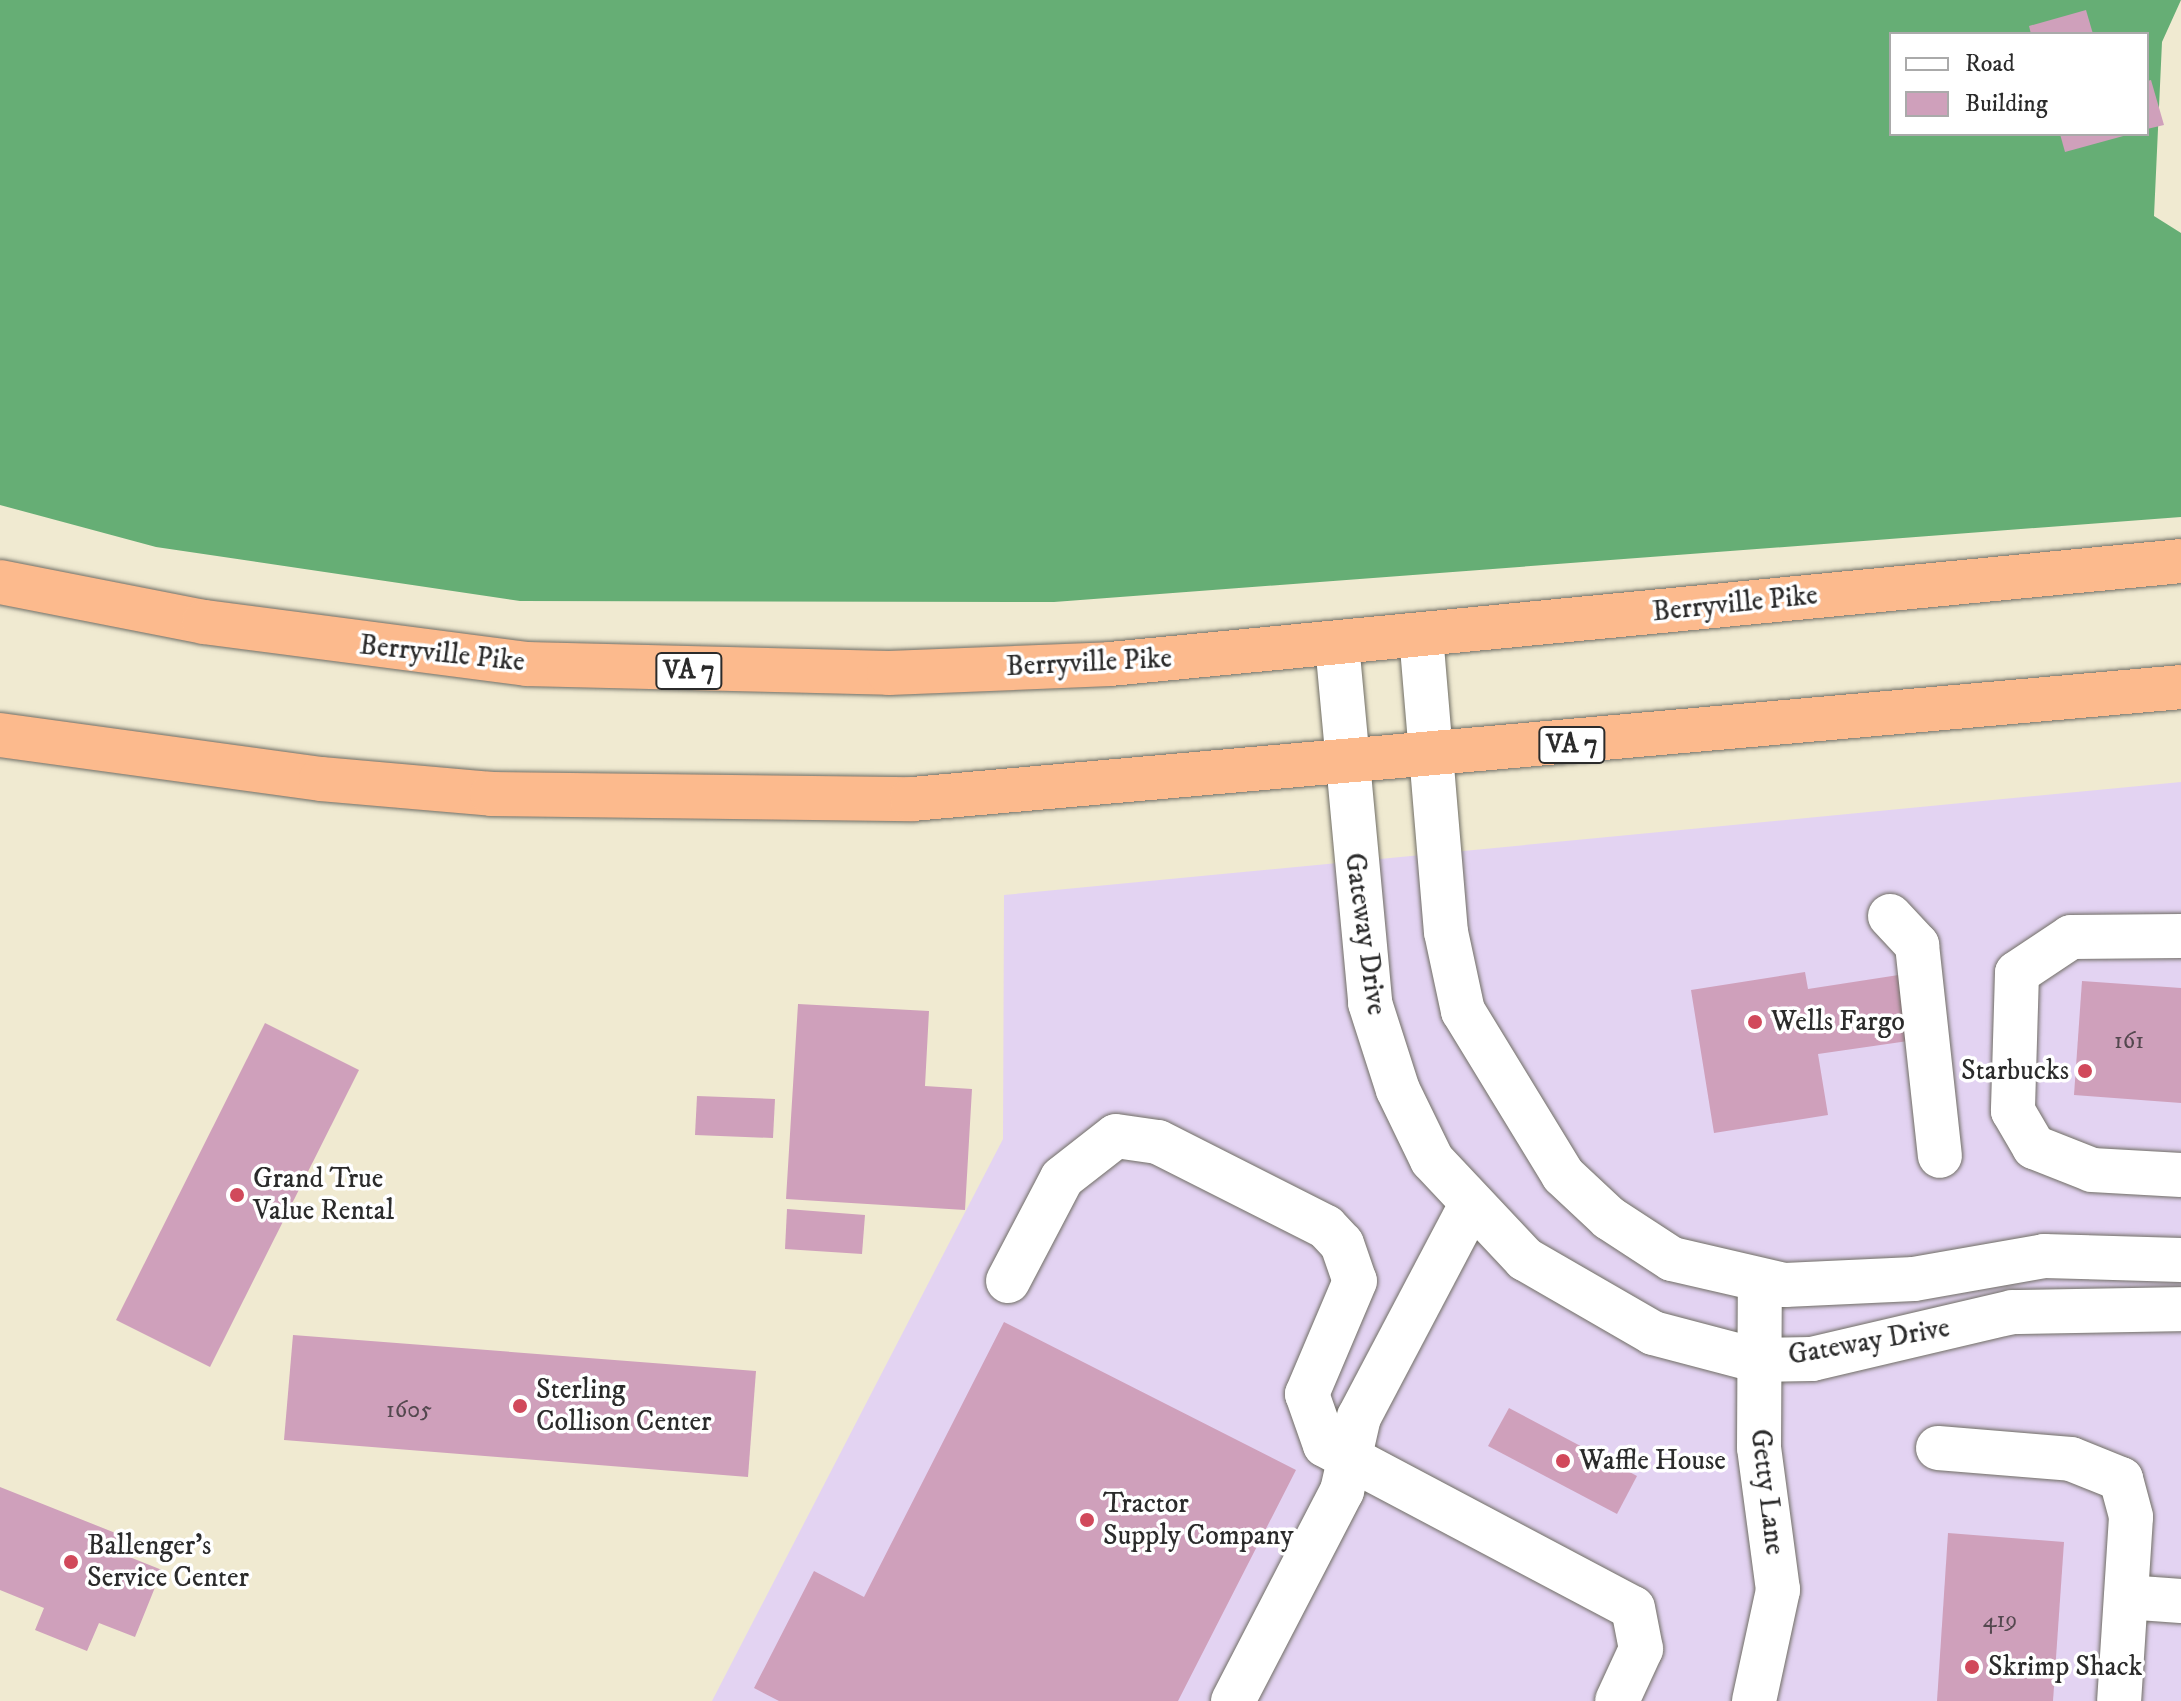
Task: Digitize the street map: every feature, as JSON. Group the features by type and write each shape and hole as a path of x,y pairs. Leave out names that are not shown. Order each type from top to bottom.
{"highway":[{"name":"Berryville Pike","path":"0,582 204,622 526,664 889,673 1110,664 2181,561"},
{"name":"VA 7","path":"0,735 321,779 660,801 912,799 1428,758 2181,687"}],"street":[{"name":"Gateway Drive","path":"1421,635 1428,758 1446,932 1463,1011 1515,1105 1563,1175 1609,1218 1672,1259 1760,1281 1914,1279 2044,1256 2181,1260"},
{"name":"Gateway Drive","path":"1337,644 1370,1003 1398,1090 1432,1160 1525,1259 1591,1301 1653,1333 1755,1360 1812,1359 2013,1312 2181,1309"},
{"path":"1890,916 1917,945 1940,1156"},
{"path":"2181,936 2071,937 2017,973 2013,1111 2034,1147 2092,1170 2181,1175"},
{"path":"1008,1281 1062,1178 1116,1136 1158,1142 1300,1213 1342,1244 1355,1281 1307,1394 1325,1445 1633,1608 1641,1620 1641,1649 1617,1701"},
{"path":"1233,1701 1342,1491 1359,1417 1471,1205"},
{"name":"Getty Lane","path":"1754,1701 1778,1590 1755,1360 1760,1281"},
{"path":"1938,1448 2071,1459 2121,1479 2131,1517 2119,1701"},
{"path":"2126,1597 2181,1601"}],"shaded area":[{"path":"2181,782 2181,1701 712,1701 1003,1139 1004,895"}],"green space":[{"path":"0,0 2181,0 2162,42 2154,216 2181,233 2181,517 1054,602 520,601 156,547 0,505"}],"building":[{"path":"2086,10 2092,32 2030,32 2029,26"},
{"path":"2149,80 2164,125 2149,129"},
{"path":"2061,136 2123,136 2065,152"},
{"name":"Wells Fargo","path":"1805,972 1808,989 1905,974 1915,1040 1818,1054 1828,1115 1714,1133 1691,990"},
{"path":"2082,981 2181,988 2181,1103 2074,1095"},
{"path":"798,1004 929,1011 925,1086 972,1089 965,1210 786,1199"},
{"name":"Grand True Value Rental","path":"265,1023 359,1070 210,1367 116,1320"},
{"path":"697,1096 775,1099 773,1138 695,1135"},
{"path":"787,1209 865,1215 862,1254 785,1249"},
{"name":"Tractor Supply Company","path":"1004,1322 1296,1470 1178,1701 779,1701 754,1688 814,1571 864,1597"},
{"name":"Sterling Collison Center","path":"293,1335 756,1371 748,1477 284,1440"},
{"name":"Waffle House","path":"1509,1408 1637,1476 1617,1514 1488,1446"},
{"name":"Ballenger's Service Center","path":"0,1487 128,1538 122,1554 162,1570 135,1637 99,1623 87,1651 35,1630 44,1608 0,1590"},
{"path":"1948,1533 2064,1542 2053,1701 1937,1701"}],"place":[{"name":"Wells Fargo","path":"1755,1022"},
{"name":"Starbucks","path":"2085,1071"},
{"name":"Grand True Value Rental","path":"237,1195"},
{"name":"Sterling Collison Center","path":"520,1406"},
{"name":"Waffle House","path":"1563,1461"},
{"name":"Tractor Supply Company","path":"1087,1520"},
{"name":"Ballenger's Service Center","path":"71,1562"},
{"name":"Skrimp Shack","path":"1972,1667"}]}
